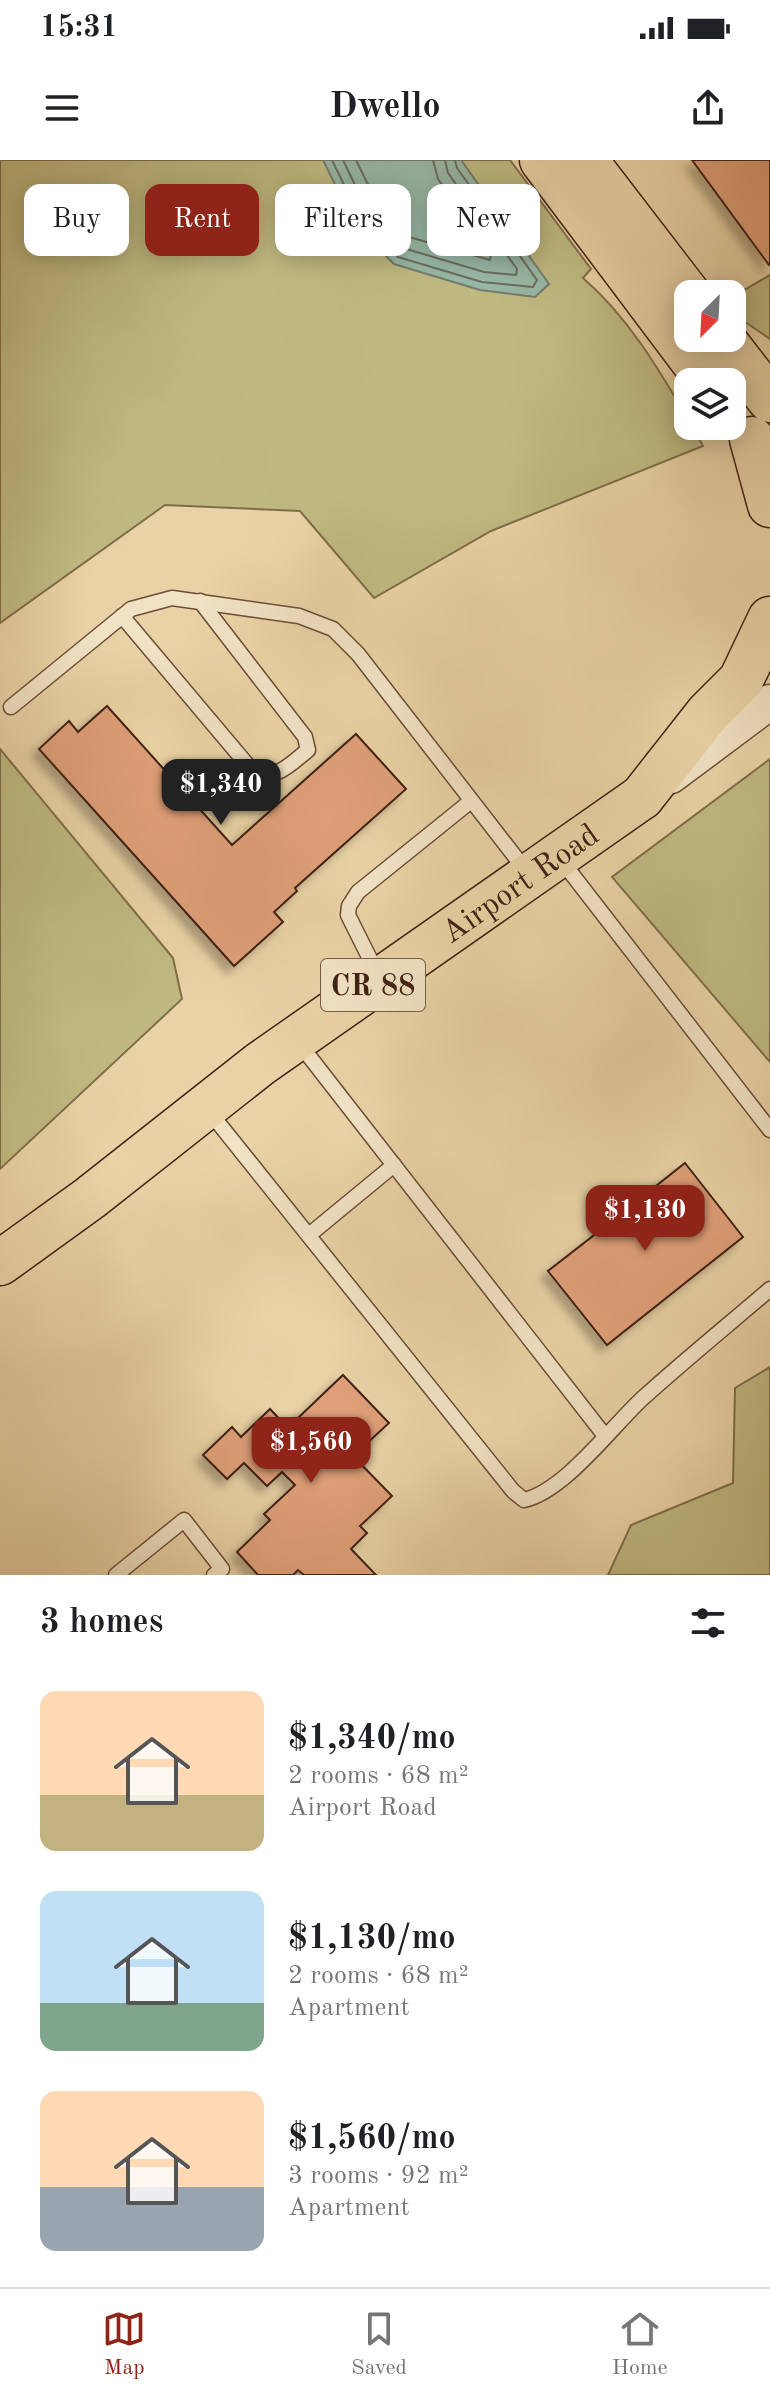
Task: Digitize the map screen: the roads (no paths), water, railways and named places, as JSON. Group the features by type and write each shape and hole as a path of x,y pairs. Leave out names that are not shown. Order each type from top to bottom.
{"main road":[{"path":"542,160 698,368"},
{"path":"585,160 677,280"},
{"path":"733,352 770,400"},
{"path":"751,438 770,505"},
{"path":"642,797 708,713 741,680 770,619"},
{"name":"Airport Road","path":"0,1263 90,1198 296,1039 642,797"},
{"path":"0,1237 90,1198"}],"street":[{"name":"Airport Road","path":"642,797 770,702"}],"lane":[{"path":"11,707 131,609 172,598 299,616 333,629 358,654 471,801 544,866 770,1130"},
{"path":"122,616 250,768 265,775 280,773 308,750 308,744 200,601"},
{"path":"381,980 348,915 349,906 358,892 471,801"},
{"path":"296,1039 605,1436"},
{"path":"206,1107 513,1491 524,1500 536,1497 643,1398 770,1289"},
{"path":"309,1235 394,1165"},
{"path":"116,1575 184,1520 222,1569 214,1575"}],"water":[{"path":"323,160 461,160 478,184 427,184 427,256 529,256 549,284 535,297 480,290 394,264 386,256 411,256 411,184 335,184"}]}
